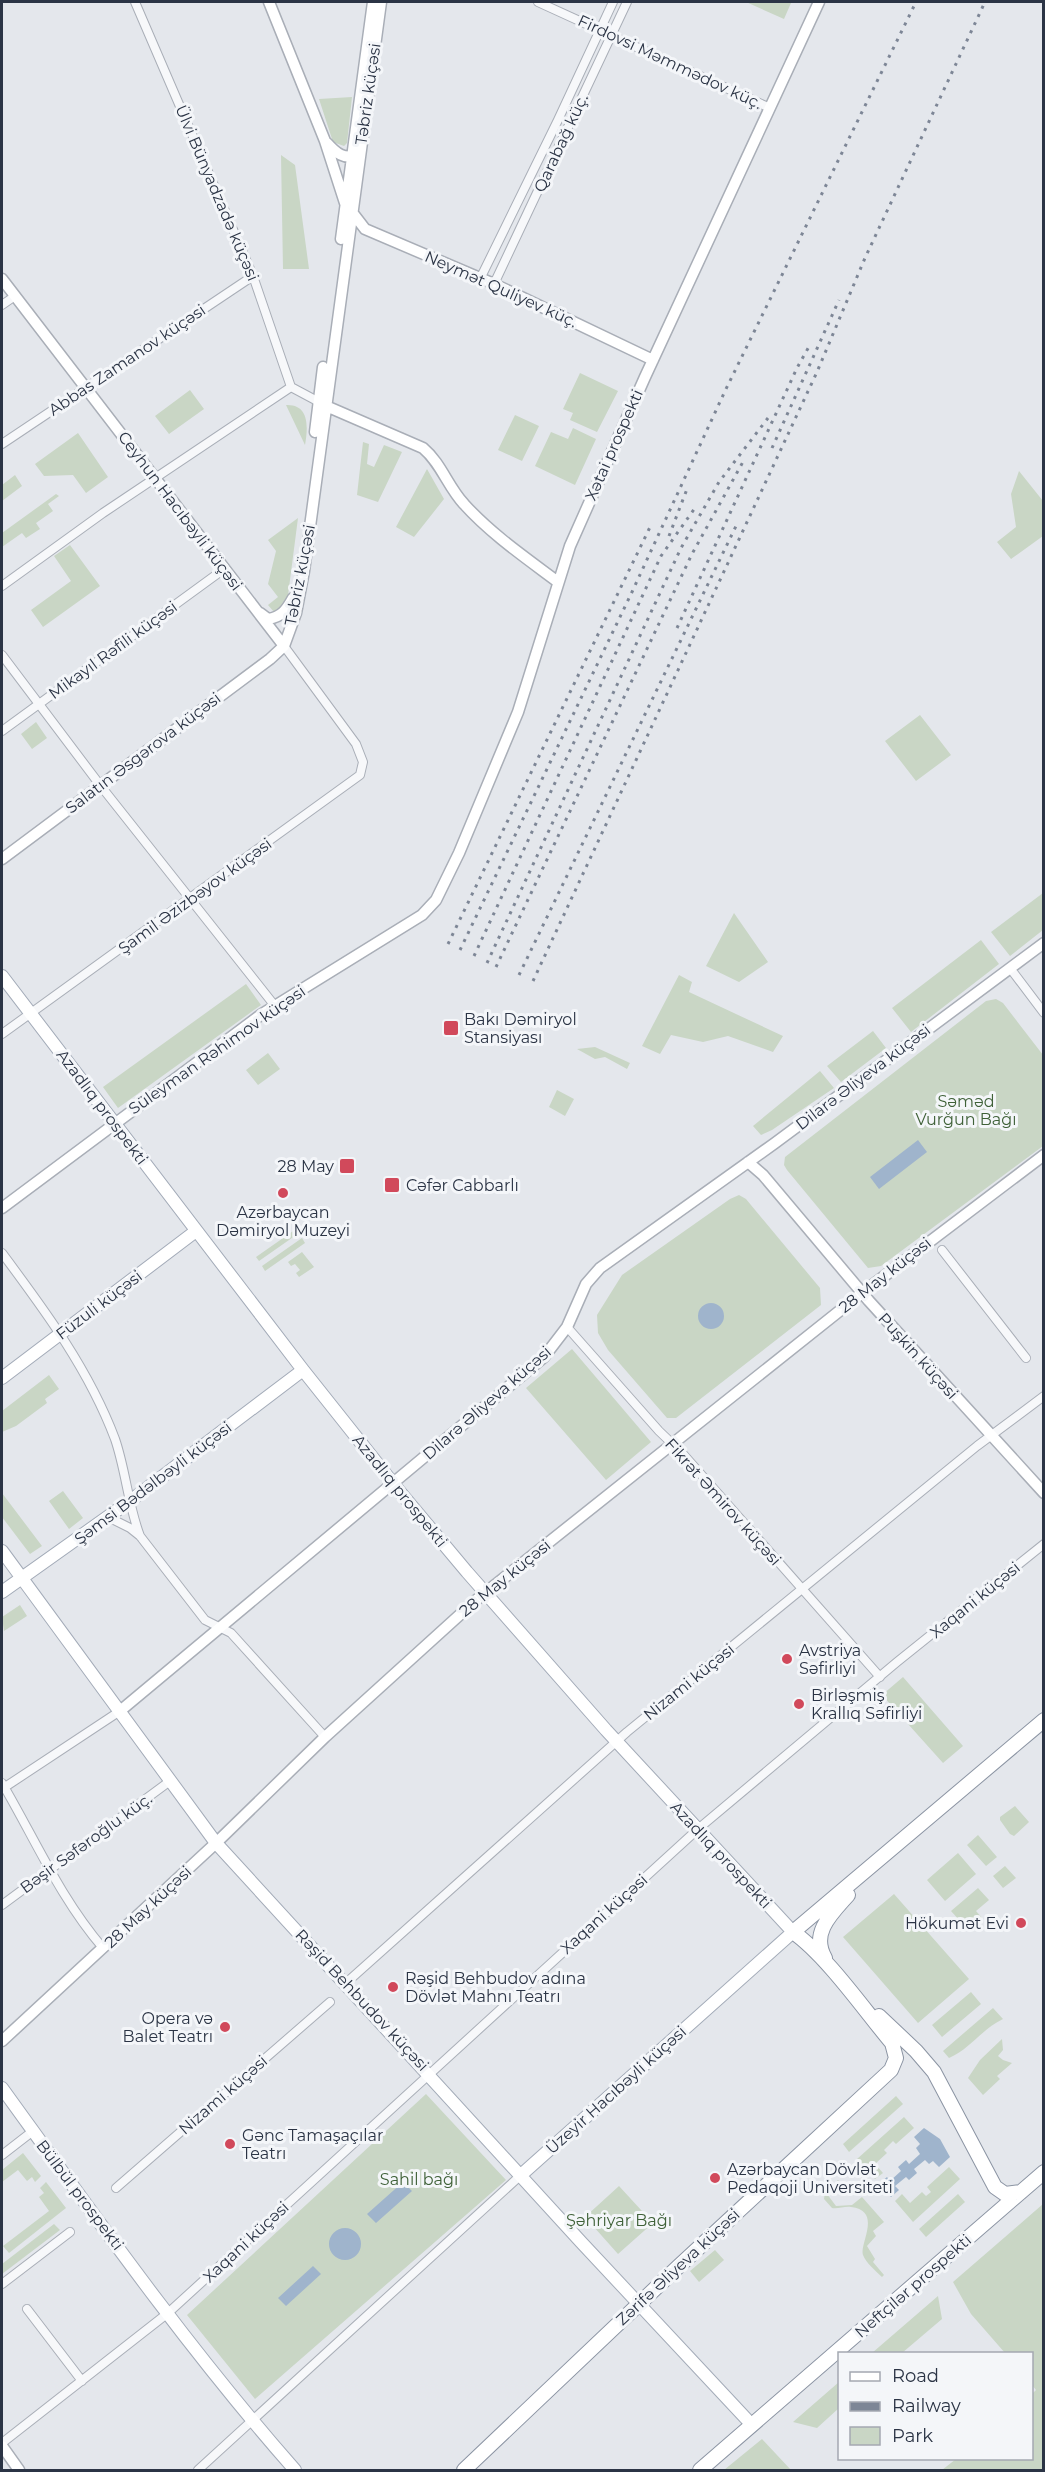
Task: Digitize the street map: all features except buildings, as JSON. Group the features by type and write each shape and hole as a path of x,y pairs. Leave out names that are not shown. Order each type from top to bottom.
{"highway":[{"name":"Üzeyir Hacıbəyli küçəsi","path":"793,1932 1044,1720"},
{"path":"835,1974 820,1950 820,1938 824,1924 875,1865"},
{"name":"Azadlıq prospekti","path":"793,1932 802,1938 835,1974 892,2043 895,2060"},
{"name":"Azadlıq prospekti","path":"835,1974 916,2051 934,2072 995,2187 1005,2194 1021,2192"},
{"name":"Zərifə Əliyeva küçəsi","path":"464,2470 639,2304 888,2075 895,2060"},
{"name":"Neftçilər prospekti","path":"700,2470 1044,2172"}],"main road":[{"path":"269,2 325,141 345,203"},
{"name":"Təbriz küçəsi","path":"284,646 352,215 356,155 373,2"},
{"name":"Təbriz küçəsi","path":"284,646 296,613 304,570 345,203 356,155 381,2"},
{"name":"Xətai prospekti","path":"436,900 459,853 518,712 570,546 653,360 819,2"},
{"path":"325,141 336,153 356,155"},
{"name":"Neymət Quliyev küç.","path":"345,203 365,229 494,284 653,360"},
{"path":"347,242 355,230 365,229"},
{"name":"Ceyhun Hacıbəyli küçəsi","path":"2,279 154,480 284,646"},
{"path":"322,404 423,447 434,458 469,510 498,536 558,582"},
{"path":"252,605 263,616 275,618 286,610 293,598"},
{"name":"Salatın Əsgərova küçəsi","path":"2,859 270,659 284,646"},
{"name":"Süleyman Rəhimov küçəsi","path":"2,1208 275,1006 422,915 436,900"},
{"name":"Dilarə Əliyeva küçəsi","path":"120,1711 544,1357 567,1328 586,1284 600,1268 748,1162 1044,943"},
{"name":"Azadlıq prospekti","path":"2,976 116,1123 196,1232 394,1484 485,1592 617,1741 793,1932"},
{"name":"28 May küçəsi","path":"2,2041 216,1843 325,1737 485,1592 862,1293 1044,1155"},
{"name":"Puşkin küçəsi","path":"748,1162 763,1175 862,1293 1044,1493"},
{"name":"Füzuli küçəsi","path":"2,1378 196,1232"},
{"name":"Şəmsi Bədəlbəyli küçəsi","path":"2,1592 130,1501 303,1370"},
{"name":"Rəşid Behbudov küçəsi","path":"2,1551 216,1843 752,2425"},
{"name":"Üzeyir Hacıbəyli küçəsi","path":"521,2175 793,1932"},
{"name":"Bülbül prospekti","path":"2,2088 171,2318"},
{"path":"171,2318 251,2421 295,2470"},
{"path":"2,2444 19,2470"}],"street":[{"name":"Ülvi Bünyadzadə küçəsi","path":"135,2 253,276 291,387"},
{"name":"Firdovsi Məmmədov küç.","path":"538,2 770,108"},
{"name":"Qarabağ küç.","path":"480,279 613,2"},
{"name":"Qarabağ küç.","path":"494,284 627,2"},
{"name":"Abbas Zamanov küçəsi","path":"2,444 253,276"},
{"path":"2,305 15,296"},
{"path":"2,586 291,387 322,404"},
{"name":"Mikayıl Rəfili küçəsi","path":"2,731 224,569"},
{"name":"Ceyhun Hacıbəyli küçəsi","path":"284,646 356,744"},
{"path":"2,655 189,900 275,1006"},
{"name":"Şamil Əzizbəyov küçəsi","path":"2,1035 354,782 360,775 363,762 356,744"},
{"path":"1010,968 1044,1013"},
{"path":"942,1250 1026,1358"},
{"path":"2,1253 60,1333 98,1398 120,1457 140,1536"},
{"name":"Fikrət Əmirov küçəsi","path":"567,1328 880,1677"},
{"name":"Nizami küçəsi","path":"346,1983 617,1741 991,1436 1044,1396"},
{"path":"108,1516 140,1536 205,1620 231,1633 325,1737"},
{"name":"Xaqani küçəsi","path":"82,2382 157,2322 171,2318 180,2302 698,1829 1044,1544"},
{"name":"Dilarə Əliyeva küçəsi","path":"2,1786 120,1711"},
{"name":"Bəşir Səfəroğlu küç.","path":"2,1905 170,1780"},
{"path":"2,1786 48,1870 76,1915 103,1948"},
{"name":"Nizami küçəsi","path":"116,2188 330,2002"},
{"path":"2,2155 33,2131"},
{"name":"Üzeyir Hacıbəyli küçəsi","path":"198,2470 521,2175"},
{"path":"2,2284 70,2232"},
{"path":"2,2444 82,2382 27,2309"}],"green space":[{"path":"746,2 788,2 791,3 784,19"},
{"path":"352,97 347,143 344,146 333,142 319,99"},
{"path":"281,155 295,165 309,269 283,269"},
{"path":"580,373 618,391 597,432 570,420 573,413 563,409"},
{"path":"190,390 204,409 169,434 155,416"},
{"path":"286,405 300,408 306,418 305,445"},
{"path":"515,415 539,426 522,461 498,450"},
{"path":"573,428 596,439 575,485 535,466 551,432 568,439"},
{"path":"78,433 108,477 86,493 73,475 44,476 35,464"},
{"path":"363,442 369,444 367,464 374,467 384,445 402,452 378,502 357,495"},
{"path":"427,469 444,499 414,537 396,527"},
{"path":"1019,471 1043,501 1043,536 1011,559 997,542 1016,527 1011,494"},
{"path":"15,475 22,486 2,501 2,485"},
{"path":"56,494 59,496 48,504 53,511 36,523 40,529 26,538 22,533 2,547 2,533"},
{"path":"298,518 287,603 274,612 268,605 278,597 268,584 276,551 268,540"},
{"path":"70,545 100,586 43,627 31,610 71,581 54,556"},
{"path":"920,715 951,755 916,781 885,741"},
{"path":"36,722 47,738 32,749 21,734"},
{"path":"1043,893 1043,930 1010,956 991,932"},
{"path":"734,913 768,962 739,982 706,966"},
{"path":"981,940 999,964 911,1032 892,1008"},
{"path":"679,975 692,982 689,992 783,1036 773,1052 728,1036 703,1042 671,1035 660,1054 642,1046"},
{"path":"246,984 261,1005 118,1108 103,1087"},
{"name":"Səməd Vurğun Bağı","path":"996,999 1003,1003 1043,1055 1043,1146 881,1266 868,1268 787,1170 784,1165 785,1157 986,1001"},
{"path":"873,1031 886,1048 841,1082 827,1066"},
{"path":"595,1047 630,1063 627,1069 605,1057 595,1059 577,1049"},
{"path":"268,1053 280,1069 258,1085 246,1070"},
{"path":"820,1071 834,1088 761,1135 753,1126"},
{"path":"557,1090 574,1099 565,1116 549,1107"},
{"path":"739,1195 746,1199 820,1288 821,1305 676,1418 667,1418 608,1350 598,1333 597,1315 622,1275"},
{"path":"296,1229 299,1233 259,1261 256,1257"},
{"path":"302,1238 305,1243 265,1271 262,1266"},
{"path":"302,1252 314,1267 299,1277 296,1273 300,1270 295,1264 291,1266 288,1262"},
{"path":"572,1349 651,1442 606,1480 526,1388"},
{"path":"49,1375 59,1389 45,1399 47,1403 16,1426 2,1432 2,1411"},
{"path":"63,1491 83,1518 69,1529 49,1501"},
{"path":"2,1493 42,1546 30,1554 2,1517"},
{"path":"20,1605 27,1616 4,1631 2,1617"},
{"path":"903,1677 963,1746 943,1763 882,1695"},
{"path":"1015,1806 1029,1822 1014,1836 1010,1834 1000,1817"},
{"path":"978,1835 997,1857 986,1866 967,1845"},
{"path":"958,1853 976,1874 945,1901 927,1880"},
{"path":"1005,1866 1016,1878 1003,1888 993,1876"},
{"path":"978,1888 989,1900 976,1911 983,1919 969,1931 951,1911"},
{"path":"894,1894 969,1979 918,2023 843,1937"},
{"path":"971,1992 981,2004 942,2037 932,2025"},
{"path":"993,2008 1003,2019 949,2058 943,2051"},
{"path":"1002,2039 1003,2050 998,2056 1012,2063 997,2076 1000,2079 983,2095 968,2078 980,2060"},
{"name":"Sahil bağı","path":"426,2094 506,2180 255,2399 187,2315"},
{"path":"896,2096 903,2104 849,2152 843,2144"},
{"path":"904,2117 914,2128 896,2144 893,2141 884,2150 887,2153 875,2164 883,2173 875,2179 857,2159"},
{"path":"23,2153 41,2176 35,2182 32,2177 27,2181 18,2170 2,2182 2,2170"},
{"path":"949,2167 960,2179 913,2222 895,2201 902,2194 910,2203 922,2192 926,2196 931,2192 927,2187"},
{"path":"838,2180 840,2182 827,2194 836,2206 852,2205 862,2197 884,2222 873,2231 876,2236 867,2246 875,2259 873,2262 884,2275 882,2277 863,2255 868,2228 866,2215 861,2210 851,2207 832,2208 824,2199 825,2192"},
{"path":"46,2182 66,2208 9,2253 3,2246 49,2211 39,2197 44,2193 40,2188"},
{"name":"Şəhriyar Bağı","path":"619,2186 653,2223 618,2254 585,2217"},
{"path":"958,2194 965,2202 926,2237 919,2229"},
{"path":"1043,2204 1043,2470 942,2470 955,2460 1033,2460 1033,2393 1036,2390 1033,2386 1033,2352 1004,2352 971,2314 953,2282"},
{"path":"54,2224 60,2230 2,2274 2,2264"},
{"path":"715,2250 724,2260 699,2282 690,2271"},
{"path":"938,2296 942,2319 903,2352 873,2352"},
{"path":"838,2383 838,2409 817,2428 793,2422"},
{"path":"762,2439 791,2470 724,2470"}],"water":[{"path":"918,1140 927,1152 879,1189 870,1177"},
{"path":"711,1303 720,1307 724,1316 720,1325 711,1329 702,1325 698,1316 702,1307"},
{"path":"924,2128 940,2139 950,2157 939,2167 933,2161 929,2164 925,2160 914,2169 917,2173 909,2180 906,2177 895,2186 899,2190 891,2197 879,2184 887,2177 890,2181 901,2171 898,2167 906,2160 909,2164 920,2154 916,2148 920,2144 914,2137"},
{"path":"403,2182 412,2191 376,2223 367,2214"},
{"path":"345,2228 356,2233 361,2244 356,2255 345,2260 334,2255 329,2244 334,2233"},
{"path":"313,2266 321,2274 286,2306 278,2298"}],"railway":[{"path":"460,950 632,592 725,391 916,2"},
{"path":"533,981 817,372 865,258 985,2"},
{"path":"772,448 839,300"},
{"path":"677,628 797,368 811,343"},
{"path":"487,963 681,548 719,482 768,418"},
{"path":"496,967 692,554 744,460"},
{"path":"669,536 687,489"},
{"path":"474,956 661,556 695,508"},
{"path":"448,944 652,523"},
{"path":"519,975 737,524"}],"place":[{"name":"Bakı Dəmiryol Stansiyası","path":"451,1028"},
{"name":"28 May","path":"347,1166"},
{"name":"Cəfər Cabbarlı","path":"392,1185"},
{"name":"Azərbaycan Dəmiryol Muzeyi","path":"283,1193"},
{"name":"Avstriya Səfirliyi","path":"787,1659"},
{"name":"Birləşmiş Krallıq Səfirliyi","path":"799,1704"},
{"name":"Hökumət Evi","path":"1021,1923"},
{"name":"Rəşid Behbudov adına Dövlət Mahnı Teatrı","path":"393,1987"},
{"name":"Opera və Balet Teatrı","path":"225,2027"},
{"name":"Gənc Tamaşaçılar Teatrı","path":"230,2144"},
{"name":"Azərbaycan Dövlət Pedaqoji Universiteti","path":"715,2178"}]}
